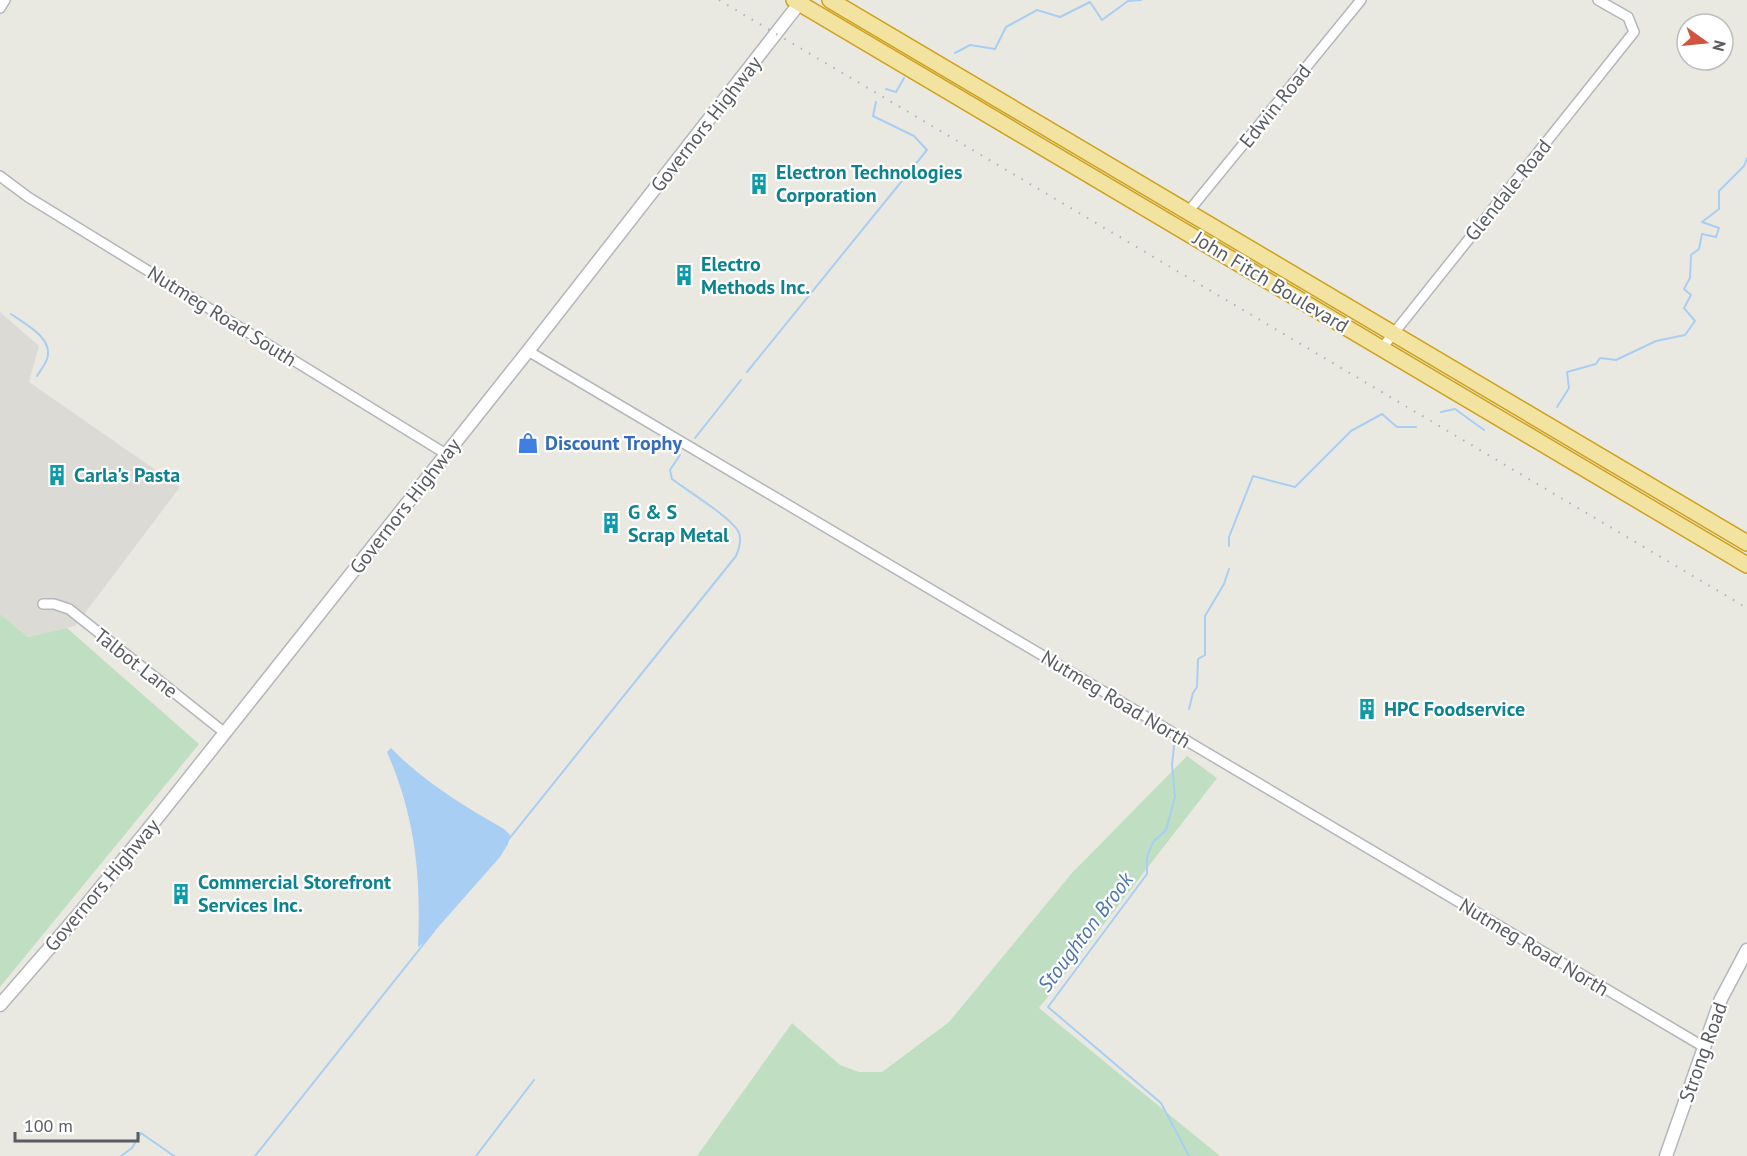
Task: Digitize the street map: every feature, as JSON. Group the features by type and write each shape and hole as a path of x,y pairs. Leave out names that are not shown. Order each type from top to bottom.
{"highway":[{"name":"John Fitch Boulevard","path":"830,0 1747,543"},
{"name":"John Fitch Boulevard","path":"799,1 1747,565"}],"street":[{"path":"0,8 5,0"},
{"name":"Edwin Road","path":"1188,212 1361,0"},
{"name":"Glendale Road","path":"1382,348 1634,32 1628,17 1598,0"},
{"name":"Governors Highway","path":"0,1005 79,914 225,733 528,351 799,1"},
{"name":"Nutmeg Road South","path":"0,176 28,196 446,454"},
{"name":"Nutmeg Road North","path":"528,351 1704,1047"},
{"name":"Talbot Lane","path":"43,604 54,604 69,609 225,733"},
{"name":"Strong Road","path":"1666,1156 1725,990 1747,950"}],"shaded area":[{"path":"0,312 39,346 29,382 180,487 75,626 28,637 0,614"}],"green space":[{"path":"0,614 28,637 67,628 199,744 0,987"},
{"path":"1187,756 1217,778 1039,1008 1220,1156 697,1156 792,1023 840,1065 859,1072 882,1072 949,1022 1071,874"}],"water":[{"path":"391,748 431,783 510,835 508,844 500,857 425,942 418,947 415,848 397,777 387,752"}],"waterway":[{"path":"955,53 970,45 995,49 1006,27 1037,10 1060,17 1090,2 1102,20 1128,1 1141,0"},
{"path":"886,89 896,92 904,78"},
{"path":"747,372 927,150 914,136 873,116 876,102"},
{"name":"Stoughton Brook","path":"1557,407 1569,388 1567,372 1596,364 1600,358 1616,360 1656,341 1685,335 1695,321 1684,308 1691,295 1684,289 1690,278 1691,255 1699,249 1702,234 1716,237 1719,228 1702,222 1719,209 1719,191 1744,166 1747,158"},
{"path":"11,314 37,332 46,345 47,359 37,376"},
{"path":"695,438 741,380"},
{"name":"Stoughton Brook","path":"1441,412 1455,409 1484,430"},
{"name":"Stoughton Brook","path":"1229,546 1229,537 1253,476 1295,487 1351,431 1382,414 1397,427 1416,427"},
{"path":"508,840 736,556 740,539 735,527 672,479 670,470 680,455"},
{"name":"Stoughton Brook","path":"1189,709 1197,687 1198,659 1205,655 1205,616 1224,584 1229,569"},
{"name":"Stoughton Brook","path":"1174,746 1172,765 1175,797 1166,830 1153,842 1147,857 1147,874 1048,1007 1161,1103 1189,1156"},
{"path":"255,1156 434,931"},
{"path":"476,1156 534,1080"},
{"path":"121,1156 132,1148 141,1133 174,1156"}],"railway":[{"path":"719,0 1747,608"}],"place":[{"name":"Electron Technologies Corporation","path":"759,184"},
{"name":"Electro Methods Inc.","path":"684,275"},
{"name":"Discount Trophy","path":"528,443"},
{"name":"Carla's Pasta","path":"57,475"},
{"name":"G & S Scrap Metal","path":"611,523"},
{"name":"HPC Foodservice","path":"1367,709"},
{"name":"Commercial Storefront Services Inc.","path":"181,894"}]}
